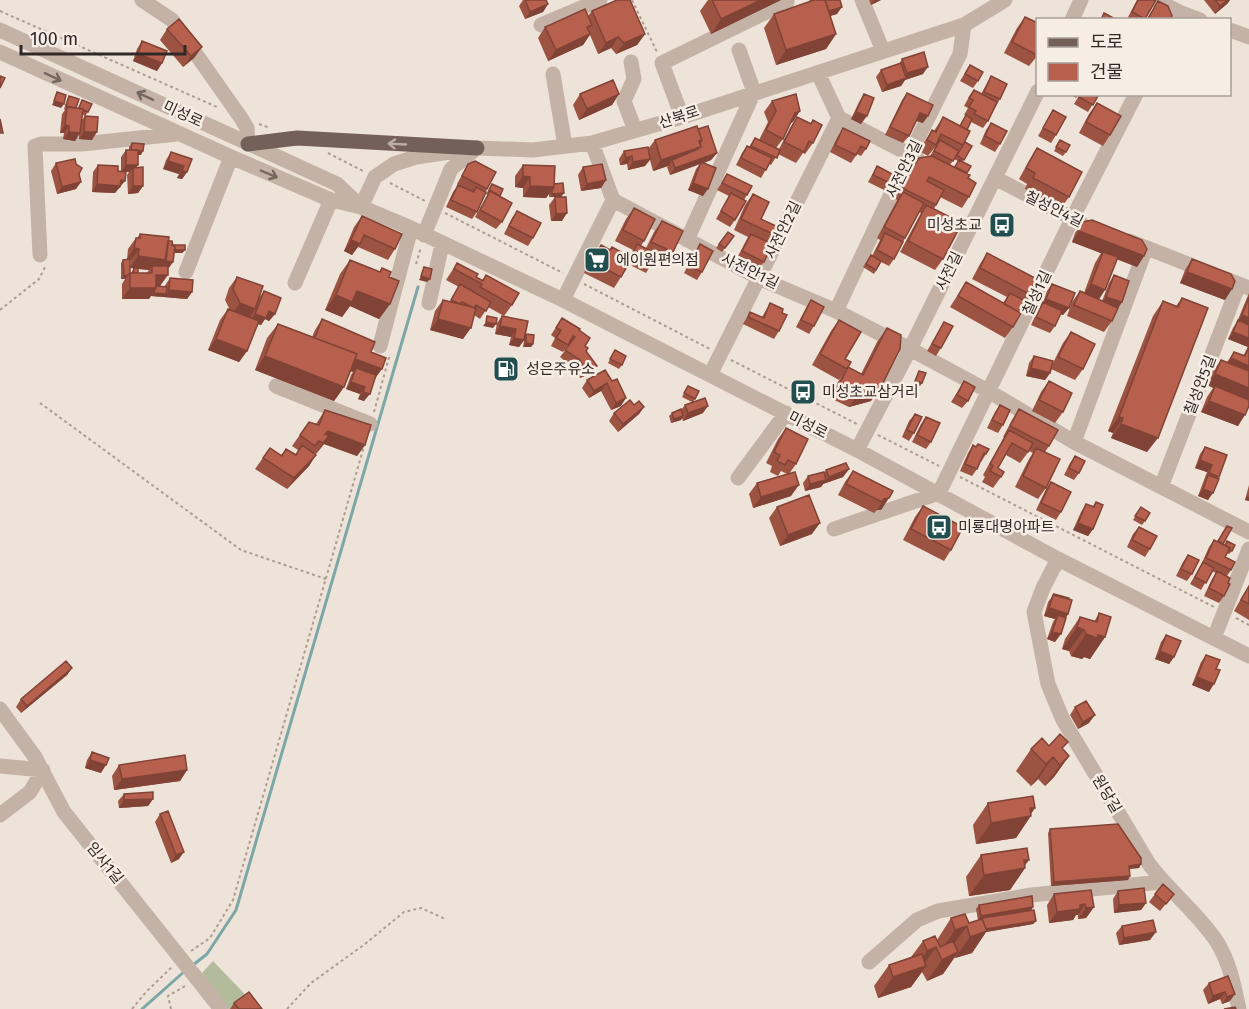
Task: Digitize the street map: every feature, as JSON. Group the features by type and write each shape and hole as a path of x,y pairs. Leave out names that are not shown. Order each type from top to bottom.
{"main road":[{"path":"248,144 297,138 477,148"}],"street":[{"path":"142,0 172,20 248,128 248,144"},
{"path":"541,25 600,0"},
{"path":"862,0 883,51"},
{"name":"산북로","path":"375,177 394,164 416,157 477,148 533,150 592,143 682,117 964,25 1005,0"},
{"path":"1073,18 1082,0"},
{"path":"1156,0 1177,16 1191,0"},
{"path":"682,117 662,63 787,2"},
{"name":"사전안3길","path":"836,311 960,54 964,25"},
{"name":"미성로","path":"0,30 337,184 361,207"},
{"path":"1231,30 1249,37"},
{"path":"687,240 754,92 739,50"},
{"name":"미성로","path":"0,52 231,158 331,200 361,207 563,300 786,413 939,493 1058,559 1249,656"},
{"path":"631,62 634,79 624,101 635,130"},
{"path":"818,73 839,118 929,164"},
{"path":"553,74 565,146"},
{"name":"사전길","path":"857,450 910,349 981,193 995,178 1036,95"},
{"name":"칠성1길","path":"939,493 1072,219 1135,96"},
{"name":"사전안2길","path":"710,375 839,118"},
{"path":"40,255 35,146 82,144 177,134"},
{"path":"563,300 613,200 592,143"},
{"path":"386,346 418,232 435,206 451,169 477,148"},
{"path":"186,272 231,158"},
{"path":"361,207 375,177"},
{"name":"칠성안4길","path":"995,178 1093,228"},
{"path":"295,283 331,200"},
{"name":"사전안1길","path":"613,200 759,278 836,311 990,392"},
{"path":"1114,236 1244,286"},
{"path":"429,303 442,244"},
{"path":"1074,442 1146,248"},
{"name":"칠성안5길","path":"1161,487 1244,286"},
{"path":"276,386 370,424"},
{"path":"990,392 1074,442 1249,532"},
{"path":"738,478 786,413"},
{"path":"834,529 939,493"},
{"path":"1214,638 1249,549"},
{"name":"원당길","path":"1058,559 1034,612 1048,684 1063,720 1149,864 1162,882 1200,920 1217,943 1231,971 1239,1009"},
{"name":"임사1길","path":"0,709 43,770 64,812 221,1009"},
{"path":"0,766 43,770 30,792 0,815"},
{"path":"869,962 917,920 938,911 1031,895 1162,882"}],"path":[{"path":"632,0 662,63"},
{"path":"0,11 219,108"},
{"path":"241,118 275,130"},
{"path":"318,149 412,194 1249,625"},
{"path":"415,269 418,232"},
{"path":"0,310 39,279 45,268 40,255"},
{"path":"171,1009 168,996 190,968 233,900 370,424 386,346"},
{"path":"40,403 241,550 326,579"},
{"path":"287,1009 311,983 404,912 421,908 445,919"},
{"path":"132,1009 146,992 190,968"}],"green space":[{"path":"213,961 259,1009 229,1009 202,973"}],"building":[{"path":"525,0 546,0 548,4 530,12"},
{"path":"617,0 630,0 645,34 624,43 618,37 606,43 592,11"},
{"path":"712,0 761,0 721,19"},
{"path":"814,0 825,0 836,34 786,50 774,14"},
{"path":"825,0 840,0 842,7 829,11"},
{"path":"1138,0 1156,0 1146,18 1132,12"},
{"path":"1215,0 1228,0 1220,6"},
{"path":"1158,1 1168,6 1172,16 1171,18 1149,17"},
{"path":"585,9 592,25 587,27 590,34 556,50 545,27"},
{"path":"1104,13 1113,18 1102,18"},
{"path":"1025,17 1036,22 1036,54 1012,42"},
{"path":"179,19 202,47 191,56 167,29"},
{"path":"142,41 167,51 162,63 138,54"},
{"path":"924,52 928,67 907,73 902,59"},
{"path":"901,63 906,78 887,85 881,70"},
{"path":"970,65 983,72 978,81 965,74"},
{"path":"0,76 5,78 0,88"},
{"path":"991,76 1007,84 1000,99 984,92"},
{"path":"613,80 619,94 587,109 580,94"},
{"path":"974,90 997,102 988,121 974,114 976,111 969,107 973,100 969,98"},
{"path":"57,92 66,95 64,104 54,101"},
{"path":"907,93 933,105 928,116 920,113 909,136 890,127"},
{"path":"796,94 800,111 795,113 783,139 766,130 776,111 772,101"},
{"path":"864,94 874,98 867,116 856,112"},
{"path":"69,96 79,99 76,108 66,106"},
{"path":"1080,96 1098,96 1093,105"},
{"path":"82,100 92,104 88,112 79,108"},
{"path":"1097,103 1121,116 1110,135 1086,122"},
{"path":"67,107 83,109 80,133 69,132 69,126 65,125"},
{"path":"1053,110 1066,117 1056,135 1043,128"},
{"path":"966,115 972,119 967,130 960,126"},
{"path":"85,116 98,117 97,132 84,132"},
{"path":"797,117 811,124 813,120 822,125 813,143 809,141 804,152 784,142"},
{"path":"943,117 970,131 963,145 941,134 936,145 927,140 932,130 936,132"},
{"path":"991,123 1007,131 1000,144 985,136"},
{"path":"697,126 702,140 699,141 701,147 661,160 655,140"},
{"path":"708,126 717,153 675,168 672,160 701,147 702,140 698,129"},
{"path":"843,128 870,141 866,149 861,146 856,155 835,145"},
{"path":"755,138 780,150 777,158 751,146"},
{"path":"940,140 959,151 953,161 934,151"},
{"path":"1060,140 1070,145 1066,152 1056,147"},
{"path":"965,142 972,146 964,160 957,155"},
{"path":"132,143 144,144 143,151 131,150"},
{"path":"747,146 772,158 766,170 741,158"},
{"path":"648,147 650,159 633,162 632,156 626,158 624,151"},
{"path":"1037,148 1082,172 1069,197 1033,178 1035,173 1026,168"},
{"path":"126,150 138,150 138,165 126,165"},
{"path":"171,152 192,159 187,172 182,171 184,166 168,161"},
{"path":"932,156 970,175 968,178 976,183 969,197 929,177 927,181 944,190 936,205 902,188 919,158"},
{"path":"75,159 76,164 82,168 79,174 81,182 62,187 56,163"},
{"path":"959,160 971,166 967,173 955,167"},
{"path":"475,161 496,172 487,189 462,176 468,164"},
{"path":"701,162 716,168 708,189 693,183"},
{"path":"602,164 606,180 587,184 583,167"},
{"path":"98,165 118,166 118,171 126,172 125,181 121,180 120,186 97,184"},
{"path":"523,165 555,166 554,187 530,186 530,177 523,176"},
{"path":"877,166 896,176 892,184 873,175"},
{"path":"143,167 143,186 133,186 133,168"},
{"path":"727,174 752,186 747,195 722,183"},
{"path":"563,183 564,193 552,194 554,184"},
{"path":"492,184 503,189 500,196 489,190"},
{"path":"458,185 474,192 476,187 486,192 477,212 451,200"},
{"path":"490,191 512,203 502,222 480,210"},
{"path":"903,192 924,203 905,238 884,227"},
{"path":"731,193 746,201 735,220 721,211"},
{"path":"753,194 769,202 761,219 778,227 775,235 741,219"},
{"path":"555,197 566,197 567,213 556,214"},
{"path":"926,205 962,223 943,259 908,241"},
{"path":"634,208 655,219 644,241 623,230"},
{"path":"517,211 541,223 533,238 509,226"},
{"path":"362,216 402,234 395,249 364,235 360,244 351,240"},
{"path":"1092,220 1142,240 1147,249 1144,256 1079,231 1083,222"},
{"path":"662,221 683,231 673,252 651,242"},
{"path":"728,232 734,236 725,248 719,244"},
{"path":"885,233 903,242 894,259 877,250"},
{"path":"140,234 169,237 166,260 138,256 139,249 134,248 136,238 140,238"},
{"path":"751,234 772,244 764,262 742,251"},
{"path":"168,241 172,241 175,246 173,262 165,261"},
{"path":"637,244 657,254 651,265 638,259 634,251"},
{"path":"700,244 713,251 702,272 689,266"},
{"path":"172,245 185,245 185,250 175,250 175,246"},
{"path":"601,245 610,250 612,247 632,258 621,277 592,262"},
{"path":"1103,252 1118,257 1105,290 1091,284"},
{"path":"987,253 1039,280 1031,295 980,268"},
{"path":"871,255 881,261 876,270 866,264"},
{"path":"130,259 130,273 124,276 123,260"},
{"path":"1192,259 1231,274 1235,281 1232,289 1187,272"},
{"path":"350,260 380,272 382,268 391,272 389,277 399,281 390,304 357,291 352,302 336,295"},
{"path":"457,263 478,274 476,277 483,281 486,275 519,293 512,305 480,287 482,284 454,269"},
{"path":"152,266 168,266 168,275 156,275 156,288 130,288 130,273 152,273"},
{"path":"424,267 432,269 430,279 421,276"},
{"path":"1114,275 1129,281 1122,302 1106,297"},
{"path":"237,277 263,286 255,309 240,303 233,289"},
{"path":"170,278 193,280 192,292 169,290"},
{"path":"966,282 1021,313 1013,327 958,296"},
{"path":"460,284 491,302 486,311 476,305 474,308 451,300"},
{"path":"1052,284 1075,293 1069,308 1046,299"},
{"path":"156,286 167,287 166,294 154,293"},
{"path":"264,291 281,298 275,314 269,311 266,318 255,314"},
{"path":"1080,291 1118,308 1112,321 1074,305"},
{"path":"1010,293 1025,301 1019,312 1004,304"},
{"path":"1249,297 1249,318 1242,315"},
{"path":"1182,298 1208,308 1158,438 1121,424 1123,418 1119,417 1163,301 1178,307"},
{"path":"443,300 476,308 471,328 438,319"},
{"path":"811,300 824,307 814,326 801,320"},
{"path":"1043,302 1062,311 1055,326 1036,317"},
{"path":"770,303 783,309 782,313 787,315 779,331 748,317 750,312 764,318"},
{"path":"228,309 259,321 247,351 216,339"},
{"path":"487,316 497,318 496,324 486,322"},
{"path":"502,316 528,321 524,340 514,338 516,329 500,326"},
{"path":"562,318 590,338 585,346 588,348 586,351 597,366 585,371 580,360 565,350 575,337 573,336 568,345 556,338 561,330 556,328"},
{"path":"322,319 375,342 371,352 386,358 382,369 355,359 357,354 315,338"},
{"path":"839,320 861,332 845,359 851,362 847,369 820,354"},
{"path":"1238,320 1249,325 1249,338 1233,332"},
{"path":"944,322 953,326 941,348 932,344"},
{"path":"278,324 357,354 344,387 265,356"},
{"path":"887,328 901,335 900,349 881,387 859,393 840,383 848,367 863,375"},
{"path":"1071,332 1095,344 1083,369 1058,357"},
{"path":"526,334 534,335 533,344 526,343"},
{"path":"1249,346 1249,366 1231,358 1234,352 1245,356"},
{"path":"615,350 626,356 622,365 610,359"},
{"path":"1034,356 1053,361 1050,373 1031,368"},
{"path":"1221,360 1249,371 1249,388 1215,374"},
{"path":"356,368 376,375 370,394 363,392 365,387 351,382"},
{"path":"605,370 612,381 617,379 626,398 616,403 607,383 594,391 587,380"},
{"path":"919,371 926,373 922,383 915,381"},
{"path":"964,381 975,387 968,401 957,395"},
{"path":"1049,381 1072,393 1063,412 1039,400"},
{"path":"688,386 699,391 695,399 684,393"},
{"path":"1215,386 1249,400 1245,415 1209,401"},
{"path":"705,398 708,406 688,413 685,405"},
{"path":"630,400 634,405 639,401 644,407 623,424 614,413"},
{"path":"1000,405 1010,410 1003,425 992,420"},
{"path":"681,409 683,416 674,419 672,413"},
{"path":"1019,409 1058,430 1049,446 1010,426"},
{"path":"325,410 371,425 365,445 328,431 325,434 329,436 323,443 319,441 315,446 300,435 309,422 319,425"},
{"path":"915,414 922,417 914,433 907,430"},
{"path":"926,417 940,423 931,442 917,435"},
{"path":"786,428 808,439 796,464 788,460 785,465 777,461 780,455 774,452"},
{"path":"1009,430 1033,443 1028,452 1012,443 998,468 1004,472 1001,477 990,471 993,466 990,464"},
{"path":"978,444 989,449 986,454 984,453 977,469 965,464 973,445 976,447"},
{"path":"302,445 316,455 294,478 263,458 270,448 282,456 286,449 296,455"},
{"path":"1205,447 1227,455 1219,477 1209,473 1212,465 1200,460"},
{"path":"1036,448 1060,459 1046,488 1023,476"},
{"path":"1075,456 1085,461 1079,473 1069,468"},
{"path":"846,463 849,469 829,477 826,470"},
{"path":"853,471 893,491 889,498 882,502 846,484"},
{"path":"795,472 799,485 761,497 757,483"},
{"path":"824,472 826,480 810,484 808,476"},
{"path":"1208,475 1219,479 1213,493 1203,489"},
{"path":"1051,482 1071,492 1061,512 1041,503"},
{"path":"809,495 820,523 788,535 777,507"},
{"path":"1096,502 1103,505 1093,529 1078,523 1086,504 1094,507"},
{"path":"923,506 963,527 951,550 911,529"},
{"path":"1141,507 1150,513 1145,521 1135,516"},
{"path":"1227,526 1232,528 1223,544 1218,541"},
{"path":"1139,527 1157,536 1150,549 1132,540"},
{"path":"1214,540 1230,548 1225,557 1235,562 1231,570 1206,558"},
{"path":"1227,541 1235,545 1232,551 1225,545"},
{"path":"1188,555 1199,560 1192,574 1181,569"},
{"path":"1203,562 1214,568 1206,583 1195,577"},
{"path":"1217,571 1230,578 1228,583 1230,584 1224,596 1209,588"},
{"path":"1249,586 1249,604 1241,600"},
{"path":"1053,595 1072,600 1068,614 1049,608"},
{"path":"1099,613 1111,617 1105,637 1098,635 1097,638 1077,627 1080,617 1097,622"},
{"path":"1058,615 1066,618 1061,634 1052,632"},
{"path":"1166,635 1181,641 1174,657 1160,651"},
{"path":"1206,655 1220,660 1216,669 1220,670 1214,684 1197,677"},
{"path":"66,661 72,668 27,706 21,699"},
{"path":"1086,701 1095,715 1083,722 1075,707"},
{"path":"1060,734 1068,742 1062,748 1069,756 1060,765 1053,757 1046,764 1031,749 1042,738 1049,746"},
{"path":"92,752 109,758 106,765 90,760"},
{"path":"185,755 187,770 122,779 119,765"},
{"path":"153,792 153,799 124,800 124,794"},
{"path":"1033,796 1035,808 1030,808 1031,816 991,823 988,803"},
{"path":"168,811 184,852 176,855 160,814"},
{"path":"1118,824 1141,858 1141,864 1129,866 1130,876 1054,882 1050,829"},
{"path":"1027,848 1029,860 1024,860 1025,868 984,875 981,855"},
{"path":"1163,884 1174,894 1166,904 1155,894"},
{"path":"1144,888 1146,903 1119,905 1118,891"},
{"path":"1091,890 1094,907 1086,908 1085,904 1080,905 1080,909 1057,912 1054,894"},
{"path":"1032,896 1033,907 981,916 979,905"},
{"path":"1034,910 1036,921 986,929 982,918"},
{"path":"965,914 969,923 982,919 987,931 970,937 967,926 955,930 951,918"},
{"path":"1153,920 1156,932 1124,938 1122,926"},
{"path":"935,936 940,947 953,941 958,952 942,960 936,947 927,951 923,941"},
{"path":"922,954 926,966 893,977 889,965"},
{"path":"1228,976 1235,994 1227,997 1225,992 1213,996 1209,983"},
{"path":"249,992 262,1009 239,1009 234,1003"}],"waterway":[{"path":"193,965 207,954 236,910 418,287"},
{"path":"142,1009 186,970"}],"place":[{"name":"미성초교","path":"1002,225"},
{"name":"에이원편의점","path":"597,260"},
{"name":"성은주유소","path":"506,369"},
{"name":"미성초교삼거리","path":"803,392"},
{"name":"미룡대명아파트","path":"939,527"}]}
